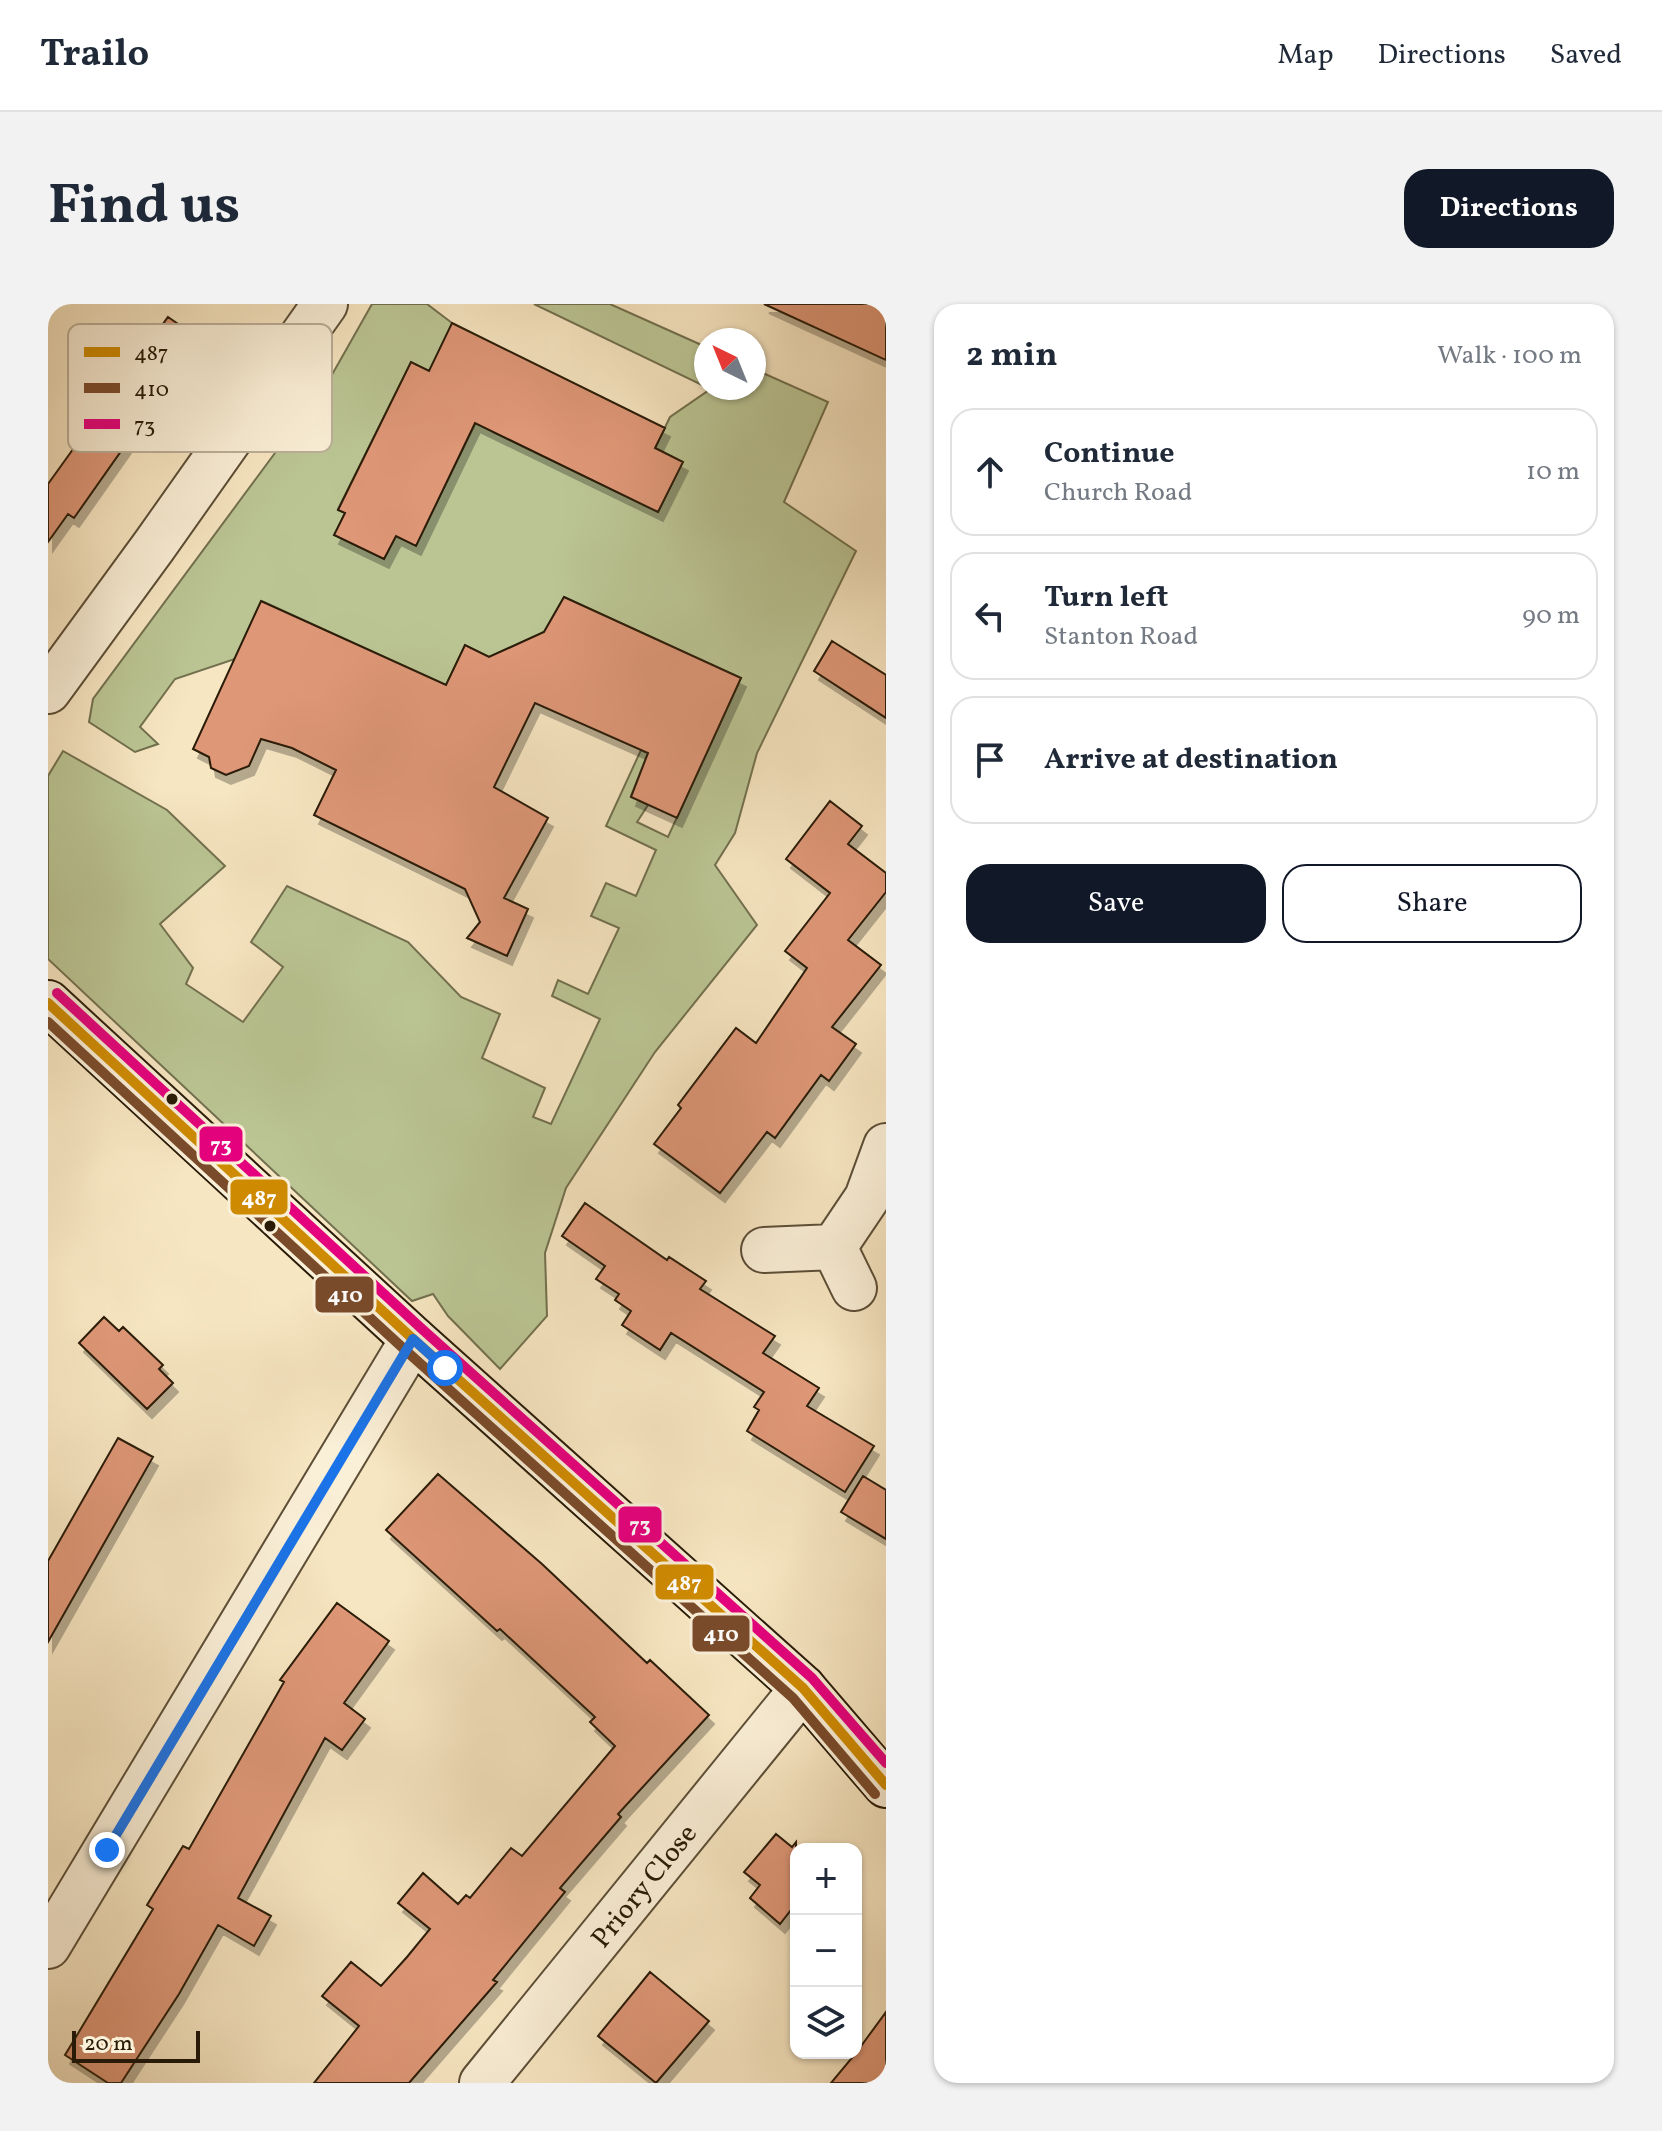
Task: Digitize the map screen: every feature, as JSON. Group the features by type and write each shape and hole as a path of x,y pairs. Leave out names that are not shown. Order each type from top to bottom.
{"street":[{"path":"311,324 325,304"},
{"path":"48,691 220,452"},
{"path":"48,1003 413,1339 803,1688 886,1785"},
{"path":"834,1247 867,1198 886,1146"},
{"path":"764,1250 834,1247"},
{"path":"834,1247 854,1288"},
{"path":"48,1946 413,1339"},
{"name":"Priory Close","path":"482,2083 803,1688"}],"green space":[{"path":"372,304 427,304 452,323 462,387 411,362 338,509 345,513 335,535 384,559 396,536 416,545 479,416 493,432 658,512 682,462 655,448 670,417 695,400 766,400 766,374 828,402 784,502 856,551 757,753 735,833 715,865 757,925 655,1052 566,1188 545,1253 547,1316 500,1369 448,1316 433,1294 412,1301 48,959 48,776 63,751 167,810 225,866 160,924 193,968 186,984 243,1022 283,967 251,942 287,886 408,942 461,997 500,1014 482,1058 545,1088 533,1117 551,1124 600,1019 552,996 558,980 588,994 619,928 591,916 606,883 636,896 656,850 606,826 641,750 648,753 631,796 648,805 637,822 668,837 741,678 564,597 544,632 489,657 465,645 446,685 262,601 235,659 175,679 140,727 158,744 135,752 89,722 93,699 276,452 332,452 332,375"},
{"path":"534,304 610,304 694,342 694,381"}],"building":[{"path":"764,304 886,304 886,360"},
{"path":"168,317 178,324 163,324"},
{"path":"452,323 665,428 655,448 683,462 658,512 475,423 416,546 396,536 384,559 334,535 345,513 338,510 411,362 429,371"},
{"path":"71,452 120,452 74,518 68,514 48,542 48,484"},
{"path":"564,597 741,678 677,818 631,797 648,753 535,703 494,787 548,818 504,898 528,909 507,956 467,938 480,922 465,889 314,815 336,770 292,748 261,739 249,766 226,775 211,768 209,757 193,749 261,601 446,685 465,645 489,657 544,632"},
{"path":"832,641 886,675 886,718 814,671"},
{"path":"830,801 862,826 848,844 886,873 886,892 848,940 881,965 832,1027 856,1044 829,1081 821,1075 775,1138 767,1132 720,1193 654,1144 681,1108 678,1105 736,1028 756,1043 807,968 785,951 830,893 786,859"},
{"path":"585,1203 667,1260 669,1257 706,1281 700,1289 775,1336 763,1353 819,1388 807,1406 874,1446 845,1492 747,1431 759,1410 754,1407 764,1392 671,1333 660,1350 622,1325 631,1311 615,1300 619,1294 596,1279 605,1266 562,1236"},
{"path":"104,1317 119,1331 123,1327 163,1365 159,1369 173,1383 147,1409 79,1343"},
{"path":"118,1438 153,1457 48,1642 48,1561"},
{"path":"438,1474 709,1715 618,1814 621,1817 560,1888 565,1892 493,1980 497,1982 409,2083 314,2083 359,2026 322,1996 351,1962 381,1986 430,1929 398,1903 423,1873 458,1904 466,1895 470,1898 511,1848 522,1856 615,1746 590,1722 595,1717 386,1530"},
{"path":"863,1476 886,1490 886,1539 841,1512"},
{"path":"337,1603 389,1641 344,1703 365,1719 342,1750 325,1738 238,1898 271,1916 254,1946 218,1925 179,1994 121,2083 108,2083 65,2055 153,1909 147,1905 183,1846 189,1849 284,1682 280,1680"},
{"path":"776,1834 790,1845 790,1911 780,1924 750,1898 760,1885 744,1872"},
{"path":"650,1972 709,2021 656,2083 598,2036"},
{"path":"886,2012 886,2083 831,2083 851,2059 862,2059 862,2045"}],"transit line":[{"name":"73","path":"57,993 422,1329 812,1678 886,1763"},
{"name":"487","path":"48,1003 413,1339 803,1688 886,1785"},
{"name":"410","path":"48,1022 404,1349 793,1698 875,1794"}],"route":[{"path":"107,1850 413,1339 445,1368"}]}
